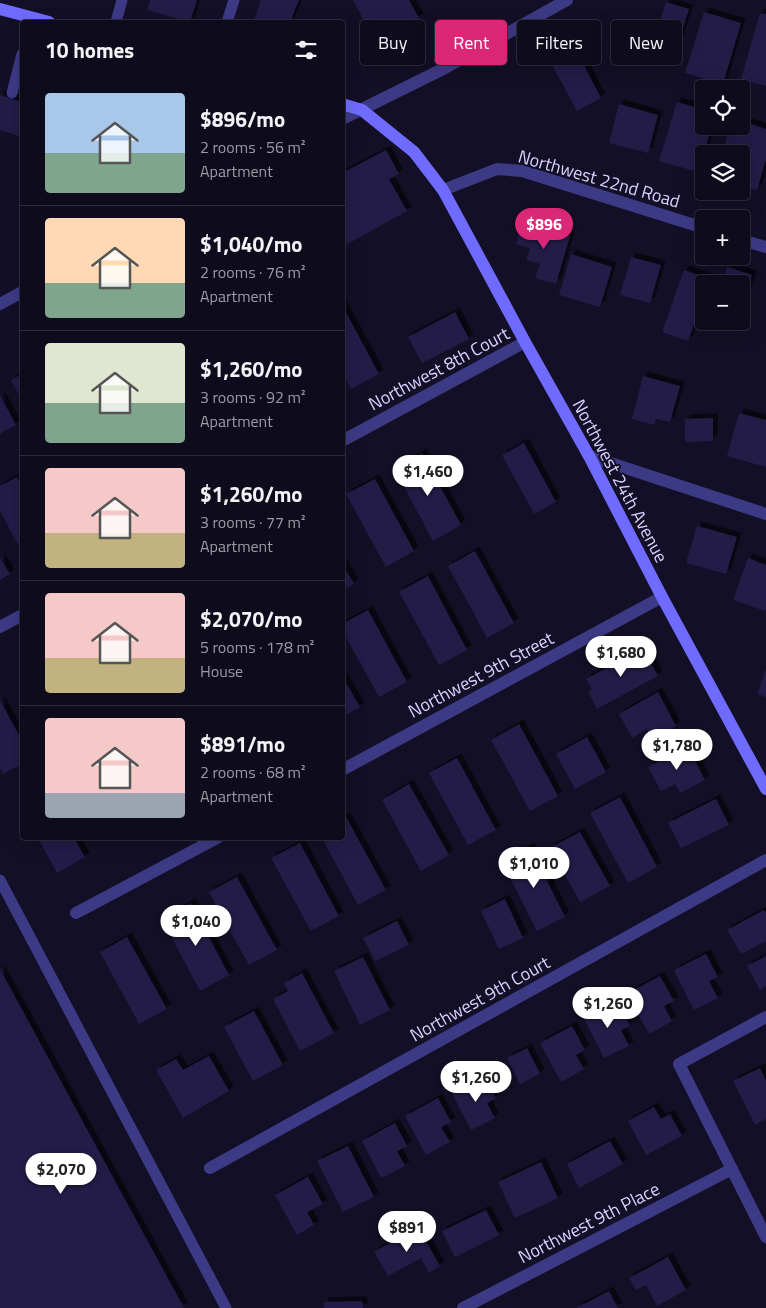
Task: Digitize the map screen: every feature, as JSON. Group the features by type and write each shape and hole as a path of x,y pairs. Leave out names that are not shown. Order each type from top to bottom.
{"street":[{"path":"345,118 444,68 567,0"},
{"path":"0,9 32,20"},
{"path":"345,105 362,110 414,152 443,190"},
{"name":"Northwest 22nd Road","path":"443,190 497,169 522,171 695,225"},
{"name":"Northwest 24th Avenue","path":"443,190 589,456 662,597 766,789"},
{"path":"750,243 766,247"},
{"path":"0,304 20,293"},
{"name":"Northwest 8th Court","path":"345,439 525,342"},
{"path":"589,456 766,514"},
{"name":"Northwest 9th Street","path":"345,768 662,597"},
{"path":"0,627 20,616"},
{"path":"76,913 213,840"},
{"name":"Northwest 9th Court","path":"210,1168 766,860"},
{"path":"766,1017 679,1064 766,1237"},
{"name":"Northwest 9th Place","path":"462,1308 732,1169"}],"lane":[{"path":"117,20 122,0"},
{"path":"228,20 234,0"},
{"path":"12,93 20,62"},
{"path":"0,880 226,1308"}],"building":[{"path":"150,0 197,0 191,20 183,20 147,10"},
{"path":"261,0 299,0 291,20 254,20"},
{"path":"353,0 409,0 419,18 415,20 364,20"},
{"path":"666,2 689,9 682,31 682,20 660,20"},
{"path":"704,12 741,23 724,80 709,80 685,73"},
{"path":"760,13 766,14 766,86 741,79"},
{"path":"552,65 584,65 601,98 577,111"},
{"path":"0,95 20,101 20,136 0,130"},
{"path":"677,102 695,107 695,135 709,135 706,145 695,145 695,171 659,161"},
{"path":"619,104 658,115 648,153 609,143"},
{"path":"750,124 766,129 766,159 757,190 750,188 750,145 725,145 727,135 750,135"},
{"path":"386,150 399,174 389,179 407,211 345,245 345,171"},
{"path":"522,222 570,236 556,284 535,278 540,264 526,260 530,248 516,244"},
{"path":"571,254 612,267 600,307 559,295"},
{"path":"631,257 661,265 650,303 620,295"},
{"path":"727,267 752,275 750,282 750,275 725,275"},
{"path":"684,270 699,275 695,275 695,322 688,341 662,332"},
{"path":"345,311 379,374 351,389 345,378"},
{"path":"455,312 469,339 422,363 408,337"},
{"path":"20,375 20,397 11,380"},
{"path":"643,376 680,386 670,422 656,419 654,425 632,419"},
{"path":"0,395 16,425 0,434"},
{"path":"739,413 766,420 766,467 727,456"},
{"path":"713,418 713,441 685,442 685,419"},
{"path":"524,443 556,502 534,514 502,455"},
{"path":"422,453 461,525 433,541 394,468"},
{"path":"17,477 20,483 20,548 0,511 0,486"},
{"path":"375,479 414,551 386,567 346,494"},
{"path":"697,526 737,537 726,574 686,563"},
{"path":"475,551 514,623 487,638 448,566"},
{"path":"0,557 10,574 0,580"},
{"path":"748,558 766,565 765,611 733,600"},
{"path":"345,568 354,584 345,588"},
{"path":"428,576 467,650 439,665 399,592"},
{"path":"368,610 407,682 379,697 345,635 345,622"},
{"path":"643,648 658,676 597,709 588,692 592,690 586,679"},
{"path":"766,669 766,697 757,694"},
{"path":"345,681 360,707 345,715"},
{"path":"658,692 676,726 652,739 647,729 632,738 619,714"},
{"path":"0,700 20,737 20,765 3,774 0,768"},
{"path":"519,724 558,796 530,811 491,740"},
{"path":"587,737 606,772 575,789 556,754"},
{"path":"687,746 705,780 680,793 675,784 661,791 648,767"},
{"path":"457,758 496,830 468,845 429,773"},
{"path":"409,784 449,855 421,871 382,800"},
{"path":"620,797 657,867 628,883 590,813"},
{"path":"716,799 729,825 681,848 668,823"},
{"path":"345,818 386,890 358,905 323,840 345,840"},
{"path":"580,832 610,886 580,902 550,848"},
{"path":"39,840 75,840 85,857 57,873"},
{"path":"300,843 339,916 311,931 271,858"},
{"path":"530,847 565,917 537,931 502,861"},
{"path":"237,877 277,950 249,965 209,892"},
{"path":"505,899 523,938 499,949 481,911"},
{"path":"191,903 229,975 200,991 162,919"},
{"path":"764,910 766,913 766,941 741,954 727,930"},
{"path":"397,921 409,945 375,961 363,938"},
{"path":"127,937 167,1009 139,1024 100,952"},
{"path":"706,954 718,977 709,981 718,998 694,1010 674,970"},
{"path":"766,956 766,986 760,990 747,966"},
{"path":"363,957 390,1010 360,1025 334,971"},
{"path":"0,969 184,1308 0,1308"},
{"path":"302,973 334,1033 300,1051 273,999 288,991 284,983"},
{"path":"660,976 674,1001 664,1006 672,1021 649,1034 627,994"},
{"path":"617,1001 630,1026 621,1030 629,1046 604,1058 583,1017"},
{"path":"254,1011 283,1065 253,1081 224,1027"},
{"path":"572,1026 585,1050 576,1055 584,1069 561,1082 540,1043"},
{"path":"527,1048 540,1074 520,1084 507,1058"},
{"path":"209,1056 229,1091 183,1118 156,1070 176,1059 183,1070"},
{"path":"760,1068 766,1081 766,1119 755,1125 733,1081"},
{"path":"485,1077 496,1098 487,1103 495,1118 471,1130 452,1094"},
{"path":"438,1098 451,1122 441,1127 450,1142 426,1155 405,1116"},
{"path":"654,1107 661,1119 670,1114 682,1136 646,1155 628,1121"},
{"path":"395,1123 407,1146 397,1151 405,1166 381,1178 362,1141"},
{"path":"610,1141 623,1164 579,1188 567,1164"},
{"path":"348,1146 374,1197 343,1212 317,1161"},
{"path":"541,1162 558,1198 515,1218 498,1182"},
{"path":"308,1177 323,1204 307,1212 314,1225 297,1235 275,1195"},
{"path":"486,1210 499,1235 455,1257 442,1231"},
{"path":"418,1227 440,1266 429,1273 421,1258 388,1276 374,1252"},
{"path":"668,1257 686,1290 657,1306 646,1285 636,1290 629,1278"},
{"path":"609,1291 618,1308 576,1308"},
{"path":"362,1301 363,1308 324,1308 324,1302"}]}
